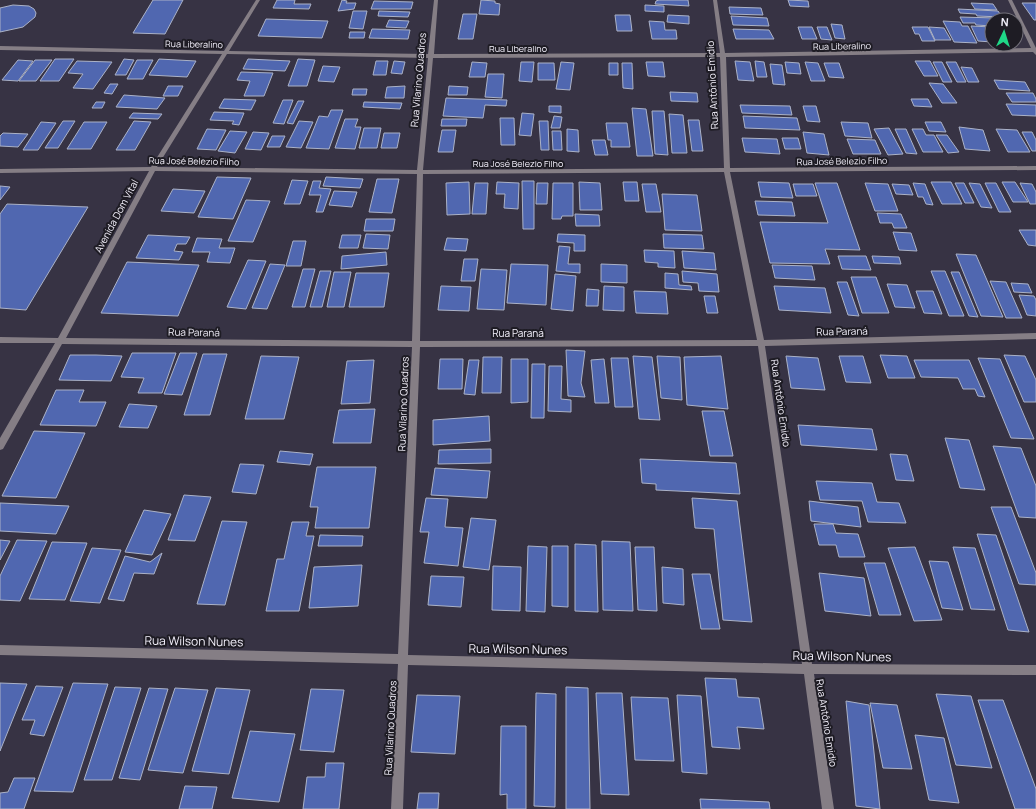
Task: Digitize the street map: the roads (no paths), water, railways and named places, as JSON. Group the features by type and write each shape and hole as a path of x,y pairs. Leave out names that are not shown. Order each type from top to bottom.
{"street":[{"name":"Avenida Dom Vital","path":"0,446 60,341 153,169 227,53 258,0"},
{"name":"Rua Vilarino Quadros","path":"397,809 416,344 420,172 436,0"},
{"name":"Rua Antônio Emidio","path":"715,0 722,56 727,171 761,342 828,809"},
{"path":"1010,0 1036,51"},
{"name":"Rua Liberalino","path":"0,48 430,56 722,56 1036,51"},
{"name":"Rua José Belezio Filho","path":"0,171 153,169 420,172 1036,168"},
{"name":"Rua Paraná","path":"0,340 416,344 761,342 1036,336"},
{"name":"Rua Wilson Nunes","path":"0,650 807,669 1036,670"}]}
